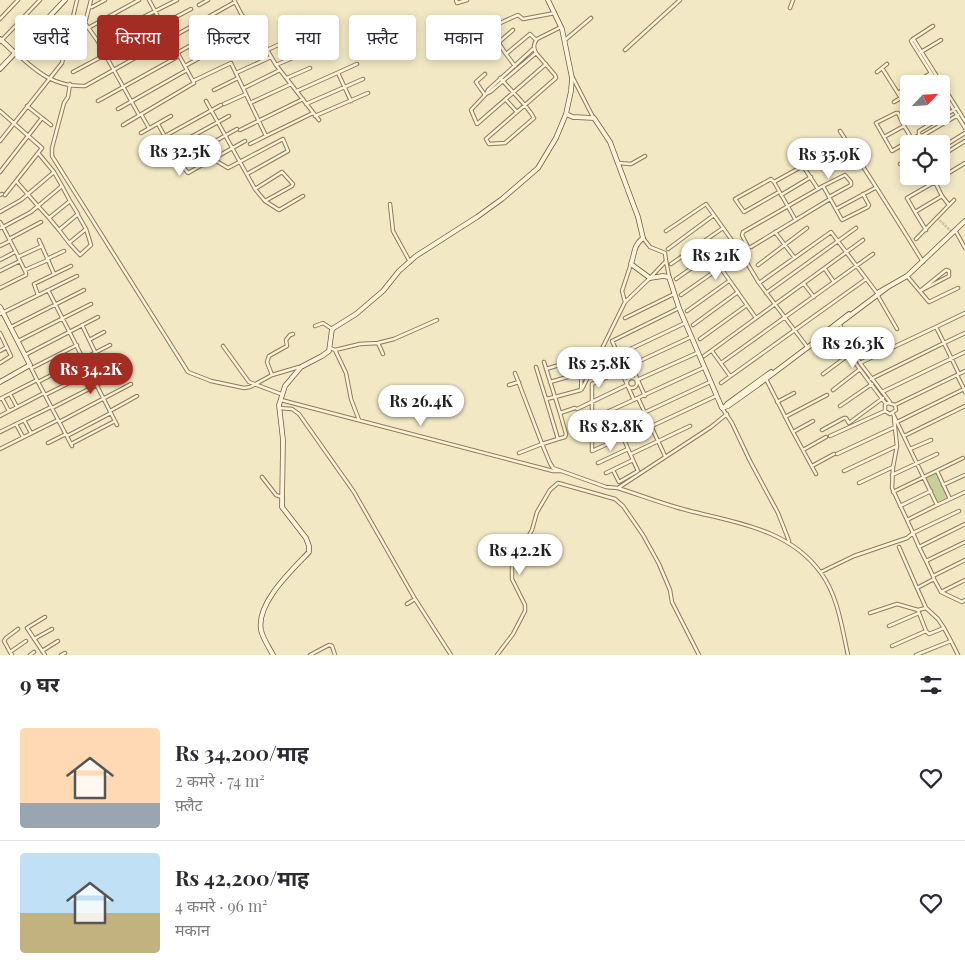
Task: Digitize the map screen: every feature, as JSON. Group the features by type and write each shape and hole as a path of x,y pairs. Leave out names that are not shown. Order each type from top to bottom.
{"street":[{"path":"0,19 18,0"},
{"path":"0,69 15,53 1,41 40,0"},
{"path":"51,15 65,0"},
{"path":"0,141 62,63 77,0"},
{"path":"91,0 85,23 97,40"},
{"path":"89,7 105,0"},
{"path":"88,28 139,0"},
{"path":"149,0 156,15"},
{"path":"146,15 177,0"},
{"path":"199,5 208,0"},
{"path":"456,0 457,3 467,0"},
{"path":"548,0 562,28 572,76 594,118 610,142 638,217 643,238 650,247 665,253 674,294 703,368 778,513 789,542"},
{"path":"625,50 680,0"},
{"path":"790,8 793,0"},
{"path":"179,33 234,1 241,15"},
{"path":"178,15 190,9"},
{"path":"501,23 518,15 523,19 555,13"},
{"path":"564,41 591,18"},
{"path":"913,39 933,26"},
{"path":"546,64 477,124 471,110 485,94 490,92 533,49 536,40 544,34 562,28"},
{"path":"501,40 513,30"},
{"path":"506,54 530,34 536,40"},
{"path":"913,39 932,72"},
{"path":"913,39 911,41 934,75"},
{"path":"922,52 941,40"},
{"path":"501,47 515,66"},
{"path":"502,80 514,93 524,105 533,115 533,119 505,143 487,143 486,139 524,105 556,78 533,49"},
{"path":"268,51 319,120"},
{"path":"502,80 536,53"},
{"path":"179,56 193,81"},
{"path":"236,74 272,57"},
{"path":"73,72 97,58"},
{"path":"23,60 48,79 85,86 132,60"},
{"path":"108,60 149,129"},
{"path":"98,101 168,60"},
{"path":"185,66 196,60"},
{"path":"276,64 286,60"},
{"path":"122,125 194,83 193,81 231,63 266,136"},
{"path":"297,91 357,64"},
{"path":"877,72 887,64"},
{"path":"287,78 310,68"},
{"path":"882,68 900,96"},
{"path":"118,109 187,70"},
{"path":"243,88 280,70"},
{"path":"927,75 932,72"},
{"path":"338,73 351,101"},
{"path":"485,74 476,82 485,94"},
{"path":"332,329 356,314 379,295 394,276 410,262 478,217 538,168 556,138 566,114 572,76"},
{"path":"214,90 238,78"},
{"path":"306,104 363,79"},
{"path":"69,84 68,97 64,103 52,148 54,159 188,372 211,381 244,388 272,374 301,367 332,349 394,339 437,320"},
{"path":"250,103 291,84"},
{"path":"165,136 211,110 246,94"},
{"path":"250,144 314,114 368,94"},
{"path":"179,162 226,135 303,99"},
{"path":"894,102 900,99"},
{"path":"950,99 964,125"},
{"path":"506,100 516,112"},
{"path":"206,101 255,189 265,201 279,210 302,196"},
{"path":"950,103 956,109 964,125"},
{"path":"27,106 51,125"},
{"path":"918,135 919,131 956,109"},
{"path":"1,113 42,148 16,181 2,195"},
{"path":"900,117 896,113 876,123 892,151 900,146"},
{"path":"566,114 573,117 594,118"},
{"path":"924,135 958,115"},
{"path":"141,133 171,116"},
{"path":"171,148 229,116"},
{"path":"0,172 42,118"},
{"path":"158,124 179,162 188,173 202,165"},
{"path":"884,137 904,126 910,135"},
{"path":"840,131 875,188 892,210 922,262"},
{"path":"950,142 965,133"},
{"path":"213,159 228,168 283,139 288,151 247,174"},
{"path":"201,149 207,160 213,159 245,141"},
{"path":"950,150 965,141"},
{"path":"16,181 80,255 92,245 86,229 54,172 38,154"},
{"path":"618,163 631,164 645,156"},
{"path":"774,182 810,162"},
{"path":"950,172 965,163"},
{"path":"804,166 818,189"},
{"path":"0,212 28,195 54,172"},
{"path":"255,189 284,172 293,184 292,186 265,201"},
{"path":"846,175 851,185 749,248 742,233 822,186 846,175"},
{"path":"795,219 788,206 780,193 774,182 770,178 736,198 744,212 780,193 810,177"},
{"path":"926,230 907,198 932,183 936,184 949,205"},
{"path":"1,228 31,212 62,186"},
{"path":"822,186 842,220 868,207 864,194"},
{"path":"836,208 875,188"},
{"path":"914,212 942,196"},
{"path":"916,239 954,200"},
{"path":"49,218 70,201"},
{"path":"390,204 393,231 410,262"},
{"path":"666,231 706,204 741,253 766,293 807,347"},
{"path":"59,230 78,214"},
{"path":"668,249 714,216"},
{"path":"723,408 877,294 907,276 965,221"},
{"path":"0,222 1,228 26,275 0,288"},
{"path":"0,246 41,222"},
{"path":"671,264 723,228"},
{"path":"758,265 807,228"},
{"path":"766,293 856,228"},
{"path":"69,243 86,229"},
{"path":"955,230 965,248"},
{"path":"775,232 794,257"},
{"path":"759,283 830,232 877,294 897,329"},
{"path":"625,302 622,291 631,264 633,250 643,238"},
{"path":"39,240 54,274"},
{"path":"676,279 731,240"},
{"path":"704,356 863,240"},
{"path":"18,257 42,246"},
{"path":"25,270 64,251"},
{"path":"0,260 15,252"},
{"path":"681,295 741,253"},
{"path":"721,364 872,254"},
{"path":"0,271 20,261"},
{"path":"546,400 581,390 625,302 666,261"},
{"path":"631,264 650,278 669,277"},
{"path":"38,295 34,284 71,266"},
{"path":"720,267 756,318"},
{"path":"825,268 834,282"},
{"path":"946,270 945,273 949,276 920,291 946,270"},
{"path":"2,313 77,276"},
{"path":"907,276 927,302 931,302 958,288"},
{"path":"721,383 866,279"},
{"path":"687,311 729,281"},
{"path":"804,284 814,297"},
{"path":"48,290 117,425"},
{"path":"10,327 84,290"},
{"path":"693,325 738,292"},
{"path":"625,318 674,294"},
{"path":"18,341 91,304"},
{"path":"700,339 747,305"},
{"path":"0,306 71,445 115,421"},
{"path":"625,368 612,341 679,308"},
{"path":"860,363 965,313"},
{"path":"25,355 98,318"},
{"path":"315,326 323,322 332,329"},
{"path":"599,364 685,322"},
{"path":"839,323 860,369 888,403 896,405 965,371"},
{"path":"82,326 95,352"},
{"path":"897,422 964,390 952,359 936,327"},
{"path":"833,328 882,392 888,403"},
{"path":"332,329 332,349 346,373 351,399 359,420"},
{"path":"89,340 104,332"},
{"path":"0,333 11,356 0,363"},
{"path":"871,379 965,333"},
{"path":"272,374 267,362 269,356 287,346 286,340 293,334"},
{"path":"851,347 875,336"},
{"path":"691,337 592,384 592,451 623,437 624,439 716,396"},
{"path":"378,343 383,354"},
{"path":"0,382 77,345"},
{"path":"9,411 1,398 110,345"},
{"path":"223,346 245,378 254,384 281,394"},
{"path":"0,351 7,347"},
{"path":"723,408 766,379 807,347"},
{"path":"712,351 730,376"},
{"path":"882,392 965,352"},
{"path":"628,385 627,381 630,378 637,380 697,353"},
{"path":"823,374 852,353"},
{"path":"546,369 582,358 581,390"},
{"path":"0,416 117,359"},
{"path":"519,453 565,437 566,434 544,362"},
{"path":"631,366 645,396"},
{"path":"273,655 262,631 261,624 265,607 273,592 310,549 306,538 282,508 283,440 279,406 281,394 285,386 301,367"},
{"path":"536,367 558,439"},
{"path":"592,419 703,368"},
{"path":"834,390 860,369"},
{"path":"0,432 124,371"},
{"path":"621,371 634,400"},
{"path":"515,373 551,466 606,487 618,488 689,511 752,527 789,542 821,572 836,603 848,655"},
{"path":"550,382 582,373"},
{"path":"766,379 816,474"},
{"path":"628,385 630,388 634,388 637,380"},
{"path":"509,385 518,382"},
{"path":"592,436 710,382"},
{"path":"0,449 131,384"},
{"path":"840,406 872,384"},
{"path":"560,413 592,402 628,385"},
{"path":"778,402 794,393"},
{"path":"10,394 17,407"},
{"path":"785,418 827,395"},
{"path":"48,443 110,412 137,396"},
{"path":"638,398 665,456"},
{"path":"830,436 850,424 883,398"},
{"path":"280,400 422,436 496,458 553,472 560,471"},
{"path":"850,424 885,410 888,403"},
{"path":"896,405 896,410 893,414 897,446 892,475 893,492 941,592 964,602"},
{"path":"279,406 292,409 299,414 338,468 354,492 415,599 451,655"},
{"path":"904,436 965,406"},
{"path":"885,410 893,414 937,505"},
{"path":"618,488 711,427 726,414"},
{"path":"822,430 844,418 850,424"},
{"path":"24,420 31,433"},
{"path":"793,432 813,421"},
{"path":"16,424 23,438"},
{"path":"631,454 690,426"},
{"path":"812,466 895,427"},
{"path":"803,450 826,437"},
{"path":"613,470 619,482 638,472 624,439"},
{"path":"910,450 931,440"},
{"path":"844,470 897,446"},
{"path":"598,463 628,449"},
{"path":"892,475 937,454"},
{"path":"893,492 963,458"},
{"path":"606,473 633,460"},
{"path":"860,483 893,467"},
{"path":"937,471 950,499"},
{"path":"943,485 965,475"},
{"path":"262,477 276,495 282,497"},
{"path":"497,655 513,634 525,611 525,605 512,579 512,565 532,530 537,512 550,490 558,483 615,499 624,506 659,564 670,590 672,602 699,655"},
{"path":"900,506 931,491"},
{"path":"907,520 965,492"},
{"path":"821,572 854,556 906,538 959,511"},
{"path":"920,547 965,524"},
{"path":"926,562 965,542"},
{"path":"899,547 926,608 938,619 958,655"},
{"path":"917,588 965,560"},
{"path":"941,592 965,580"},
{"path":"407,604 415,599"},
{"path":"870,613 897,604 918,612 929,634 944,628"},
{"path":"888,626 926,608"},
{"path":"44,617 27,628 45,655"},
{"path":"12,655 4,641 18,629"},
{"path":"34,640 52,629"},
{"path":"892,646 926,631"},
{"path":"916,655 951,640"},
{"path":"10,652 26,641"},
{"path":"42,651 58,641"},
{"path":"310,655 329,645 332,646 335,655"},
{"path":"30,655 34,652"},
{"path":"61,655 65,653"}],"green space":[{"path":"936,473 948,498 938,503 925,478"}],"tunnel":[{"path":"937,218 952,232"}]}
